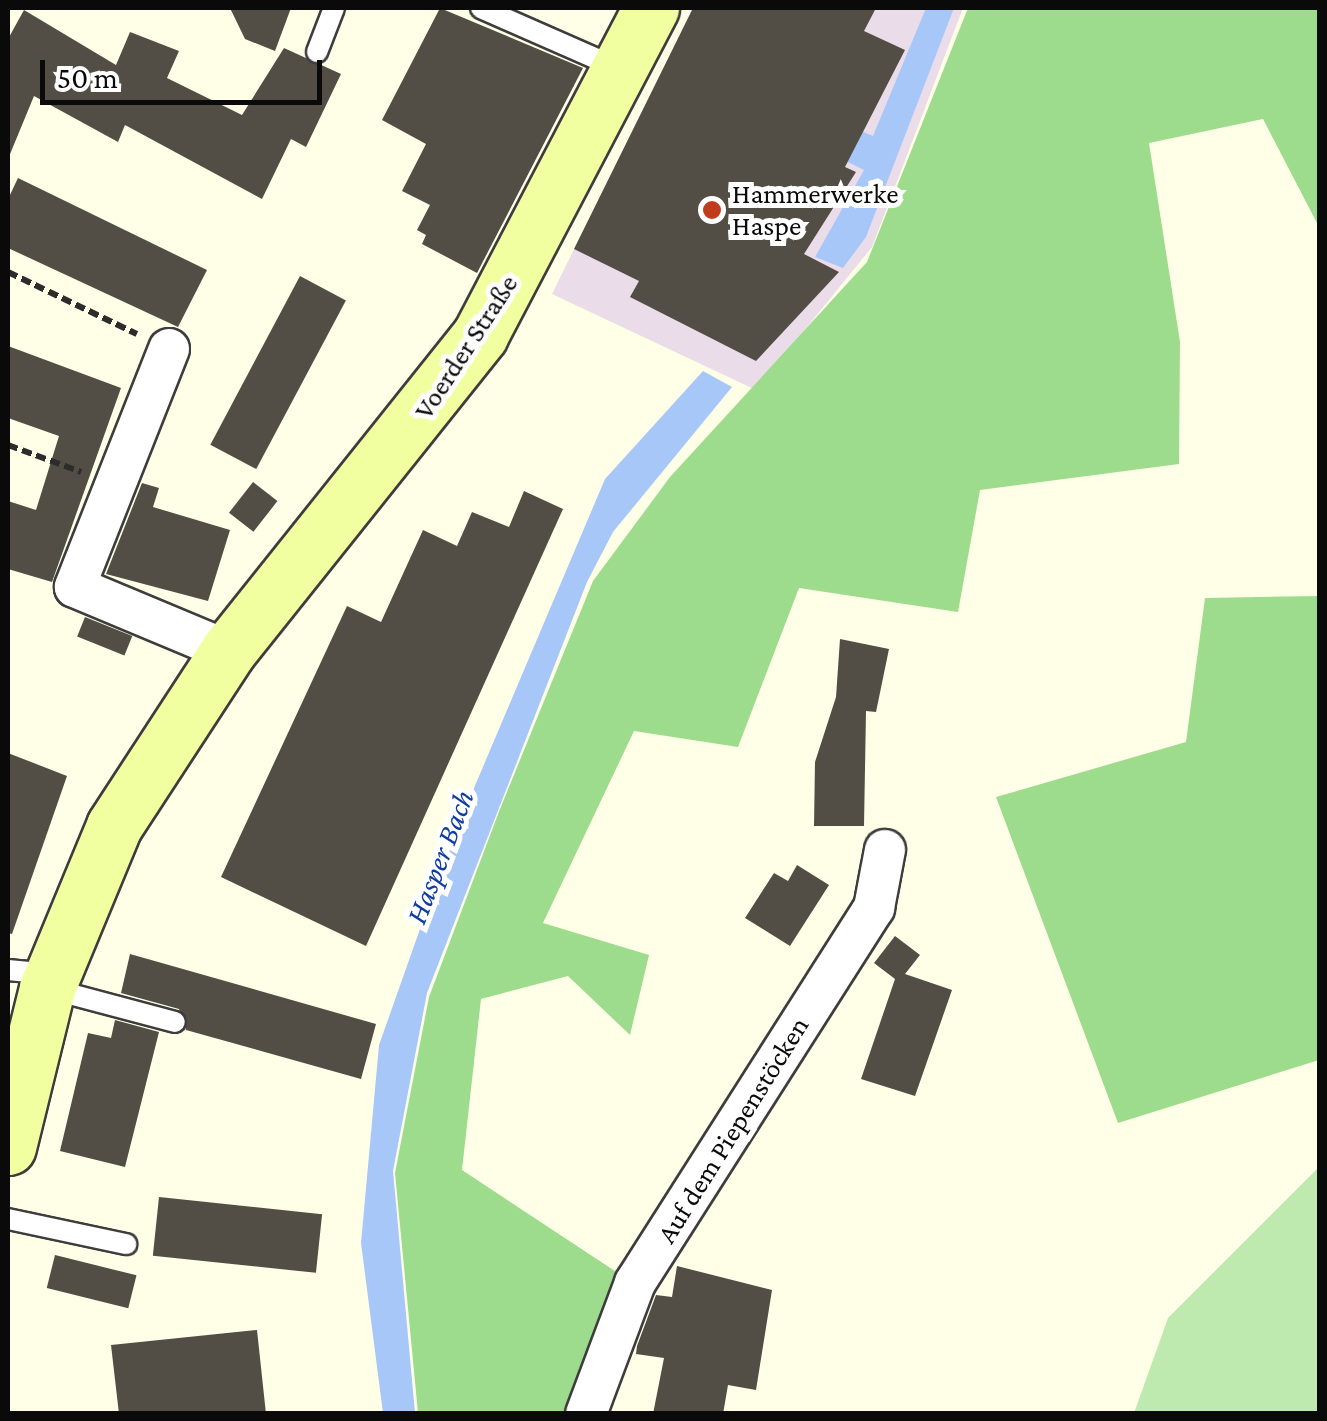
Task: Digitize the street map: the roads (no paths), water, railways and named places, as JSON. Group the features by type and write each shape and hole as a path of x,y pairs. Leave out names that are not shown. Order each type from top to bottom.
{"main road":[{"name":"Voerder Straße","path":"8,1147 35,977 114,826 228,652 480,334 650,8"}],"street":[{"path":"168,350 76,587 228,652"},
{"name":"Auf dem Piepenstöcken","path":"586,1414 636,1283 874,908 885,850"}],"lane":[{"path":"318,52 334,8"},
{"path":"481,8 620,69"},
{"path":"35,977 175,1022"},
{"path":"8,1218 126,1244"}],"water":[{"path":"926,8 954,8 866,237 843,268 815,257 864,170 830,153 842,123 873,136"},
{"path":"703,371 732,387 613,532 587,582 427,993 393,1171 415,1413 383,1413 361,1243 379,1045 449,847 605,479"}],"place":[{"name":"Hammerwerke Haspe","path":"712,210"}],"water label":[{"name":"Hasper Bach","path":"440,857"}]}
